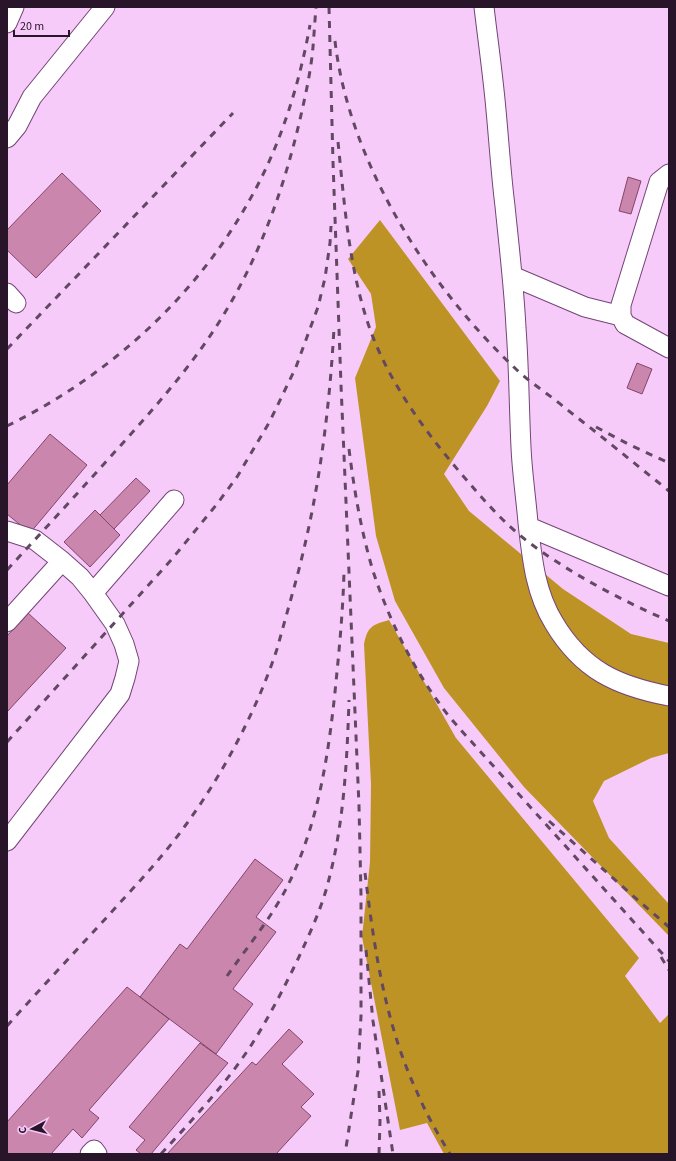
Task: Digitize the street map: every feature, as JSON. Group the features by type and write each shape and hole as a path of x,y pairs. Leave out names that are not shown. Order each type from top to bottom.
{"lane":[{"path":"7,23 14,7"},
{"path":"7,138 17,126 32,97 105,7"},
{"path":"484,7 496,109 512,276 516,327 521,448 532,561 543,602 553,622 567,642 582,658 601,673 626,685 647,692 669,696"},
{"path":"669,174 659,182 621,305 621,316 625,324 669,348"},
{"path":"512,276 585,307 621,316"},
{"path":"93,593 174,500"},
{"path":"529,527 669,586"},
{"path":"7,531 35,540 80,577 115,624 124,644 129,661 120,694 7,841"},
{"path":"7,622 62,561"},
{"path":"90,1154 94,1150 97,1154"}],"shaded area":[{"path":"380,220 500,381 487,406 444,474 469,511 563,589 631,634 669,643 669,753 651,758 604,781 593,801 609,838 669,904 669,936 524,787 444,688 395,601 376,536 355,378 376,327 371,294 348,259"},
{"path":"389,620 456,738 639,958 625,976 660,1023 669,1014 669,1154 444,1154 427,1123 400,1130 362,937 370,862 371,784 364,644 367,633 372,627 378,623"}],"building":[{"path":"62,173 101,211 36,278 7,250 7,230"},
{"path":"628,177 641,181 631,214 619,211"},
{"path":"637,363 652,369 642,394 627,388"},
{"path":"50,434 87,465 30,533 7,514 7,485"},
{"path":"136,478 150,491 114,529 100,515"},
{"path":"95,510 120,535 90,567 64,542"},
{"path":"28,613 66,648 7,712 7,636"},
{"path":"255,859 283,880 256,917 276,932 233,989 253,1004 216,1054 140,997 180,944 187,949"},
{"path":"127,987 169,1019 89,1110 99,1118 82,1138 73,1129 51,1154 7,1154 7,1122"},
{"path":"289,1029 303,1042 282,1064 314,1094 301,1107 311,1116 276,1154 167,1154 252,1062 256,1065"},
{"path":"200,1043 228,1063 151,1154 141,1154 136,1150 145,1140 129,1127"}],"railway":[{"path":"7,570 167,393 216,327 245,277 278,198 294,143 308,81 312,56 316,7"},
{"path":"329,7 341,385 359,806 361,895 361,1016 358,1071 345,1154"},
{"path":"7,426 44,406 79,384 113,359 145,332 175,302 227,237 249,201 279,138 294,93 310,25"},
{"path":"335,41 343,87 357,132 376,177 398,221 454,302 485,338 523,376 669,491"},
{"path":"7,349 233,113"},
{"path":"338,142 354,272 365,314 383,361 395,383 423,426 485,501 531,544 580,576 615,596 669,621"},
{"path":"7,742 172,559 237,477 270,421 296,367 318,307 325,278 331,226"},
{"path":"7,1026 157,861 176,838 199,806 226,763 260,695 277,649 301,562 315,496 329,396 334,328"},
{"path":"596,427 669,463"},
{"path":"349,449 358,510 373,571 393,622 409,656 428,688 455,723 669,961"},
{"path":"227,976 268,919 283,895 299,860 314,814 325,766 332,717 341,632 344,571"},
{"path":"161,1154 220,1087 252,1044 282,992 322,903 338,838 346,769 349,700"},
{"path":"549,821 669,927"},
{"path":"365,873 372,929 382,985 397,1040 406,1066 432,1124 450,1154"},
{"path":"366,950 373,1021 393,1154"},
{"path":"661,957 669,970"},
{"path":"379,1091 379,1154"}]}
